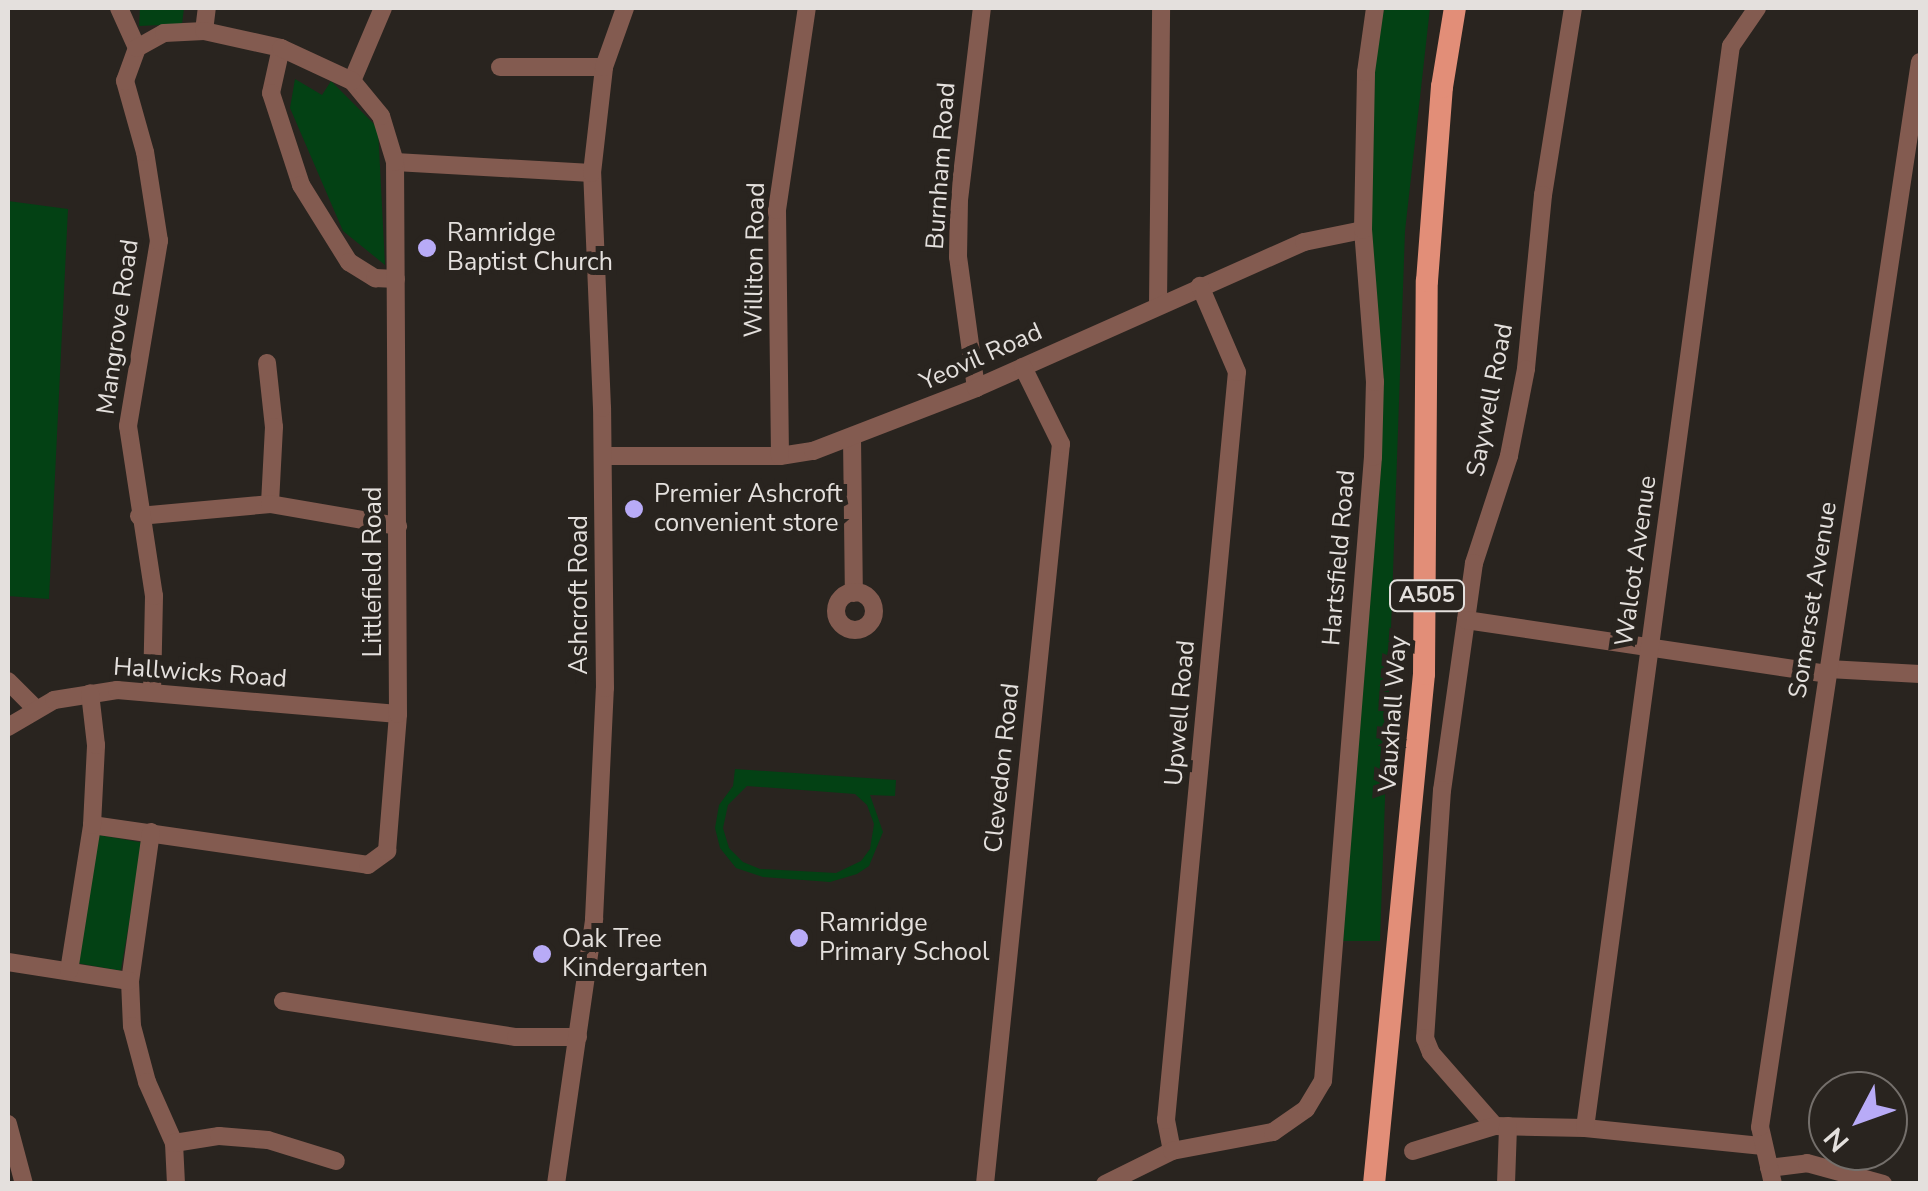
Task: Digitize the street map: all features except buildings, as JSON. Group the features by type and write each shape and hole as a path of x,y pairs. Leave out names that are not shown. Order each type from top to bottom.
{"main road":[{"name":"Vauxhall Way","path":"1374,1184 1424,674 1428,264 1442,87 1455,8"}],"street":[{"path":"119,8 136,48 164,32 204,31 281,48 271,93 301,186 349,262 375,278 396,279"},
{"path":"204,31 207,8"},
{"path":"352,81 382,8"},
{"name":"Ashcroft Road","path":"556,1184 594,920 605,688 603,456 592,174 604,67 625,8"},
{"name":"Williton Road","path":"780,456 777,210 807,8"},
{"name":"Burnham Road","path":"976,388 958,257 959,200 982,8"},
{"path":"1158,306 1161,8"},
{"name":"Hartsfield Road","path":"1172,1151 1273,1132 1306,1109 1322,1081 1373,457 1375,382 1363,230 1366,72 1375,8"},
{"name":"Saywell Road","path":"1501,1126 1430,1053 1425,1038 1442,790 1474,564 1509,456 1526,369 1542,195 1573,8"},
{"name":"Walcot Avenue","path":"1585,1128 1731,46 1757,8"},
{"name":"Mangrove Road","path":"136,48 124,81 145,152 158,241 128,426 154,596 152,692"},
{"name":"Littlefield Road","path":"92,825 368,865 387,851 398,714 395,162 381,116 352,81 281,48"},
{"name":"Somerset Avenue","path":"1771,1176 1760,1127 1920,62"},
{"path":"500,67 604,67"},
{"path":"395,162 592,174"},
{"name":"Yeovil Road","path":"603,456 780,456 852,438 976,388 1304,242 1363,230"},
{"name":"Upwell Road","path":"1172,1151 1166,1120 1237,372 1200,286"},
{"path":"268,363 274,427 270,504"},
{"name":"Clevedon Road","path":"985,1184 1061,444 1023,367"},
{"path":"852,438 854,592"},
{"path":"139,516 270,504 398,526"},
{"path":"1466,620 1827,671 1920,674"},
{"path":"8,682 35,708"},
{"name":"Hallwicks Road","path":"8,727 35,708 90,693 152,692 398,714"},
{"path":"69,971 92,825 96,745 90,693"},
{"path":"151,832 130,981 132,1026 147,1082 174,1144 176,1184"},
{"path":"8,962 130,981"},
{"path":"283,1001 516,1036 578,1037"},
{"path":"8,1124 24,1184"},
{"path":"1501,1126 1506,1184"},
{"path":"1413,1151 1501,1126 1585,1128 1763,1146"},
{"path":"174,1144 219,1136 268,1140 336,1160"},
{"path":"1105,1184 1172,1151"},
{"path":"1771,1176 1807,1164 1883,1184"}],"green space":[{"path":"140,8 184,8 182,24 139,26"},
{"path":"1384,8 1430,8 1405,231 1380,941 1343,941 1358,693 1375,65"},
{"path":"295,79 322,95 331,81 378,128 385,265 343,231 290,108"},
{"path":"8,201 68,209 49,599 8,596"},
{"path":"735,769 896,780 895,796 870,795 883,832 869,866 830,882 763,877 736,868 720,848 715,828 719,805 733,786","holes":["747,786 855,794 867,805 874,824 870,849 861,861 836,873 760,869 743,862 729,848 723,828 728,805"]},
{"path":"99,835 143,843 121,971 76,963"}],"place":[{"name":"Ramridge Baptist Church","path":"427,248"},
{"name":"Premier Ashcroft convenient store","path":"634,509"},
{"name":"Ramridge Primary School","path":"799,938"},
{"name":"Oak Tree Kindergarten","path":"542,954"}]}
